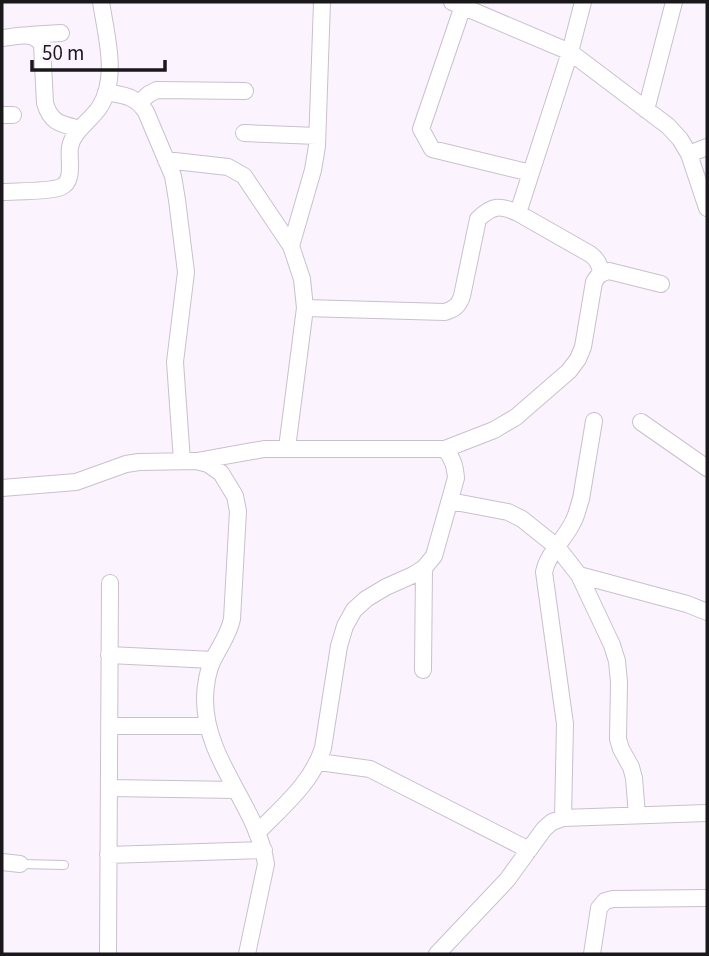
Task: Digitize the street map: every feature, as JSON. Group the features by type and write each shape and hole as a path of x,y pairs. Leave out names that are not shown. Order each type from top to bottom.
{"street":[{"path":"2,192 51,189 67,183 70,177 70,145 104,100 109,81 110,64 101,2"},
{"path":"291,246 313,170 317,136 322,2"},
{"path":"518,213 570,52 583,2"},
{"path":"646,110 674,2"},
{"path":"531,173 432,149 421,129 457,4 570,52 668,126 689,154 707,208"},
{"path":"2,38 61,33"},
{"path":"27,36 33,36 41,45 47,112 57,122 80,129"},
{"path":"140,102 157,90 246,91"},
{"path":"106,92 140,102 173,176 186,271 175,362 189,461"},
{"path":"244,133 317,136"},
{"path":"689,154 707,147"},
{"path":"166,160 228,167 244,176 291,246 302,279 305,308 287,448"},
{"path":"305,308 445,312 453,309 462,296 478,219 496,207 518,213 590,254 596,258 601,273"},
{"path":"2,488 76,482 139,462 189,461 246,451 287,448 445,449 494,430 516,417 569,371 583,347 597,276 609,271 661,284"},
{"path":"563,818 565,723 544,572 546,563 573,523 581,499 594,421"},
{"path":"641,422 707,468"},
{"path":"257,833 306,781 319,762 339,646 345,626 354,610 366,599 424,568 434,556 456,478 455,466 445,449"},
{"path":"189,461 208,464 221,473 235,496 238,511 232,619 230,630 213,660 205,699 213,745 264,850 266,863 247,954"},
{"path":"450,501 509,512 522,519 557,547 579,575 617,661 618,739 634,778 637,816"},
{"path":"423,670 424,568"},
{"path":"579,575 687,604 707,612"},
{"path":"108,954 110,583"},
{"path":"109,655 213,660"},
{"path":"109,726 208,726"},
{"path":"319,762 370,769 529,850"},
{"path":"109,788 236,790"},
{"path":"437,954 507,880 552,822 563,818 707,813"},
{"path":"108,855 264,850"},
{"path":"2,862 20,864"},
{"path":"592,954 599,908 605,901 707,898"}],"lane":[{"path":"20,864 64,865"}]}
